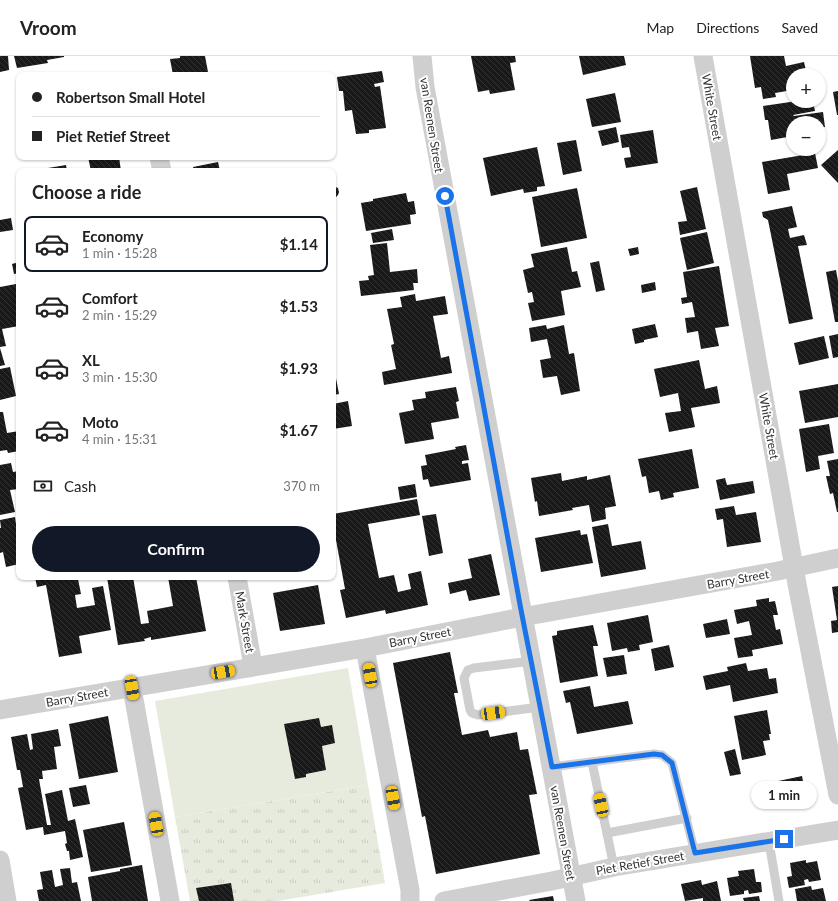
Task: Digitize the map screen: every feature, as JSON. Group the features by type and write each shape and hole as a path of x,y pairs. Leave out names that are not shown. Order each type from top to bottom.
{"street":[{"name":"van Reenen Street","path":"422,56 424,87 522,617 552,767 570,877 576,901"},
{"name":"White Street","path":"702,56 838,795"},
{"name":"Barry Street","path":"0,710 365,648 522,617 778,571 838,558"},
{"name":"Mark Street","path":"238,580 253,666"},
{"path":"365,648 410,890 410,901"},
{"path":"132,688 170,901"},
{"name":"Piet Retief Street","path":"444,901 614,867 838,830"},
{"path":"0,860 7,901"}],"lane":[{"path":"532,661 474,668 468,670 464,678 470,710 472,713 478,715 540,707"},
{"path":"552,767 654,754 662,755 672,763 695,853"},
{"path":"592,762 614,867"},
{"path":"607,833 686,818"},
{"path":"769,842 779,901"}],"green space":[{"path":"348,668 368,785 175,817 155,701"},
{"path":"368,785 385,883 278,901 190,901 175,817"}],"building":[{"path":"0,56 8,56 9,70 0,72"},
{"path":"14,56 64,57 47,60 48,63 17,68"},
{"path":"180,56 205,56 208,72 172,72 170,59 180,58"},
{"path":"471,56 515,56 516,62 510,63 515,90 490,94 489,90 478,92"},
{"path":"579,56 624,56 626,65 583,75"},
{"path":"750,56 784,56 786,66 804,62 805,68 786,68 786,91 775,93 776,97 763,99 761,87 755,88"},
{"path":"382,71 384,82 374,84 375,87 380,86 386,128 369,130 369,133 356,134 352,110 345,111 343,91 339,91 337,77"},
{"path":"838,91 838,115 837,115 833,92"},
{"path":"615,93 621,122 592,127 586,99"},
{"path":"786,103 786,108 814,108 815,111 793,115 794,116 786,116 786,137 771,140 768,120 765,120 763,106"},
{"path":"823,112 824,116 794,116"},
{"path":"616,127 619,142 602,146 598,131"},
{"path":"653,130 658,163 626,168 624,158 631,157 629,147 622,148 620,135"},
{"path":"576,140 582,171 563,175 557,143"},
{"path":"537,147 545,186 537,187 537,191 524,193 523,189 491,196 483,158"},
{"path":"838,150 838,183 821,165"},
{"path":"797,156 816,156 818,168 787,174 790,190 768,194 762,162"},
{"path":"89,160 119,160 121,168 90,168"},
{"path":"218,162 219,168 193,168"},
{"path":"66,165 66,168 48,168"},
{"path":"336,187 338,188 338,195 336,197"},
{"path":"697,187 706,229 680,235 678,222 687,221 680,191"},
{"path":"577,188 587,238 541,247 532,197"},
{"path":"406,193 408,202 414,201 416,214 410,215 411,224 366,231 361,203 373,201 373,199"},
{"path":"792,206 797,227 788,229 790,238 804,235 807,245 798,246 813,319 789,324 768,220 763,217 762,212"},
{"path":"11,218 13,230 0,232 0,220"},
{"path":"392,229 394,240 373,243 371,233"},
{"path":"707,232 714,263 687,270 680,238"},
{"path":"387,243 390,272 417,269 418,283 413,283 414,290 361,296 359,281 369,280 368,276 374,275 370,245"},
{"path":"567,247 572,272 577,271 581,287 561,291 565,315 532,321 528,303 534,302 532,292 528,293 523,270 534,267 531,254"},
{"path":"638,247 639,254 630,256 628,249"},
{"path":"599,261 605,290 596,292 590,263"},
{"path":"16,263 16,274 14,274 12,264"},
{"path":"719,266 729,326 715,328 719,346 701,349 698,331 687,333 685,318 695,317 692,302 682,304 681,298 687,297 683,272"},
{"path":"836,270 838,281 838,322 835,322 826,272"},
{"path":"655,282 656,290 642,293 641,285"},
{"path":"16,284 16,327 2,329 6,346 0,347 0,287"},
{"path":"415,294 416,301 445,296 448,314 433,316 441,358 449,356 452,373 384,385 382,372 396,369 391,345 394,344 387,309 402,307 400,297"},
{"path":"655,324 658,337 644,340 644,342 635,344 632,329"},
{"path":"546,325 547,329 564,325 569,354 574,353 580,391 561,395 557,376 543,378 540,360 551,358 547,339 531,342 529,328"},
{"path":"838,334 838,357 833,358 829,336"},
{"path":"824,336 829,358 799,365 794,343"},
{"path":"0,348 5,365 0,366"},
{"path":"699,360 705,389 717,386 720,403 691,408 695,427 669,432 665,413 681,411 678,393 660,397 654,369"},
{"path":"10,367 16,396 0,400 0,369"},
{"path":"336,378 339,394 336,394"},
{"path":"838,384 838,417 805,423 799,391"},
{"path":"456,387 459,401 456,402 459,418 431,423 434,439 405,444 399,413 414,410 412,400 426,398 425,392"},
{"path":"348,401 352,426 336,429 336,403"},
{"path":"0,412 3,412 7,433 16,432 16,452 8,453 7,450 0,451"},
{"path":"829,424 834,453 818,456 820,469 806,472 799,429"},
{"path":"466,445 469,460 462,461 462,464 468,463 471,480 430,487 428,479 423,480 421,466 427,465 425,455 456,449 455,447"},
{"path":"692,449 699,488 673,493 674,497 661,500 659,491 649,493 646,476 642,477 638,459"},
{"path":"838,459 837,512 833,493 830,494 826,476 830,476 827,461"},
{"path":"11,463 13,472 16,472 16,489 10,490 15,512 0,515 0,465"},
{"path":"561,473 562,481 587,476 587,480 610,475 616,506 605,508 606,519 592,522 589,505 572,508 573,510 539,516 531,478"},
{"path":"725,478 727,485 753,481 755,493 720,500 716,480"},
{"path":"415,484 417,497 400,500 398,487"},
{"path":"417,499 420,515 368,524 379,578 394,575 398,592 411,589 408,574 421,571 428,605 386,614 385,610 346,618 340,590 345,589 336,540 336,513"},
{"path":"734,506 736,515 756,512 761,542 727,547 723,519 717,520 715,509"},
{"path":"436,514 443,553 429,556 422,516"},
{"path":"15,517 16,565 6,567 3,552 0,553 0,520"},
{"path":"608,524 612,546 641,541 646,569 601,577 592,527"},
{"path":"580,530 581,535 587,534 593,563 541,572 535,538"},
{"path":"491,554 500,595 469,601 466,590 450,594 448,583 472,578 468,559"},
{"path":"36,580 78,580 81,594 75,595 77,608 95,605 92,588 103,586 111,630 79,636 82,653 59,657 46,585 37,587"},
{"path":"107,580 134,580 141,624 149,623 147,611 173,606 169,580 197,580 206,631 151,640 151,637 144,639 145,641 118,645"},
{"path":"318,585 325,624 280,631 273,593"},
{"path":"838,586 838,632 832,633 831,621 837,620 832,587"},
{"path":"769,598 769,602 775,601 778,615 773,615 776,630 780,629 783,644 752,650 753,656 738,658 734,638 752,635 749,621 737,624 734,610 757,606 756,600"},
{"path":"648,615 653,642 639,645 640,650 628,652 627,648 612,651 607,623"},
{"path":"727,619 730,634 706,638 703,624"},
{"path":"593,625 598,646 593,646 598,676 560,683 552,636 557,635 557,631"},
{"path":"669,645 674,667 655,671 651,649"},
{"path":"450,652 458,693 454,693 462,735 488,730 490,737 517,732 520,750 528,749 537,794 529,795 540,854 436,874 425,816 422,817 393,663"},
{"path":"624,655 627,674 607,677 603,658"},
{"path":"746,663 748,671 767,668 769,679 776,678 778,693 733,702 730,685 706,690 703,676 728,671 727,667"},
{"path":"590,686 594,707 628,701 633,724 577,734 570,702 566,703 563,691"},
{"path":"767,710 771,734 769,734 770,740 763,741 766,755 742,760 734,716"},
{"path":"108,716 118,772 79,779 69,724"},
{"path":"319,718 321,727 332,725 335,743 322,746 326,770 306,774 306,777 295,779 284,724"},
{"path":"58,729 61,746 54,747 57,769 42,771 43,779 39,779 47,825 51,825 45,794 62,790 68,821 75,819 83,857 70,860 69,851 67,851 65,844 67,843 65,831 44,835 43,827 26,830 18,788 23,787 20,770 17,770 11,737 27,734 30,750 33,749 31,734"},
{"path":"735,749 741,774 730,776 724,752"},
{"path":"802,776 806,796 772,802 769,783"},
{"path":"86,785 90,804 73,807 69,788"},
{"path":"124,822 132,865 91,872 83,830"},
{"path":"806,860 806,863 817,861 821,880 809,882 808,879 804,880 805,885 789,888 787,877 792,876 790,863"},
{"path":"142,865 148,901 92,901 88,877"},
{"path":"70,868 72,883 77,882 81,901 39,901 37,890 43,889 40,872 52,870 55,887 63,885 60,869"},
{"path":"754,869 756,882 761,882 762,892 749,894 748,890 744,891 744,894 730,896 727,878 739,876 738,871"},
{"path":"701,880 702,885 717,881 721,901 703,901 703,898 685,901 681,884"},
{"path":"231,883 234,901 199,901 196,888"},
{"path":"811,886 812,890 823,888 826,901 797,901 795,889"},
{"path":"553,896 554,901 529,900"},
{"path":"759,896 760,901 744,901 743,898"}],"route":[{"path":"445,196 521,610 552,767 654,754 662,755 672,763 695,853 784,839"}]}
